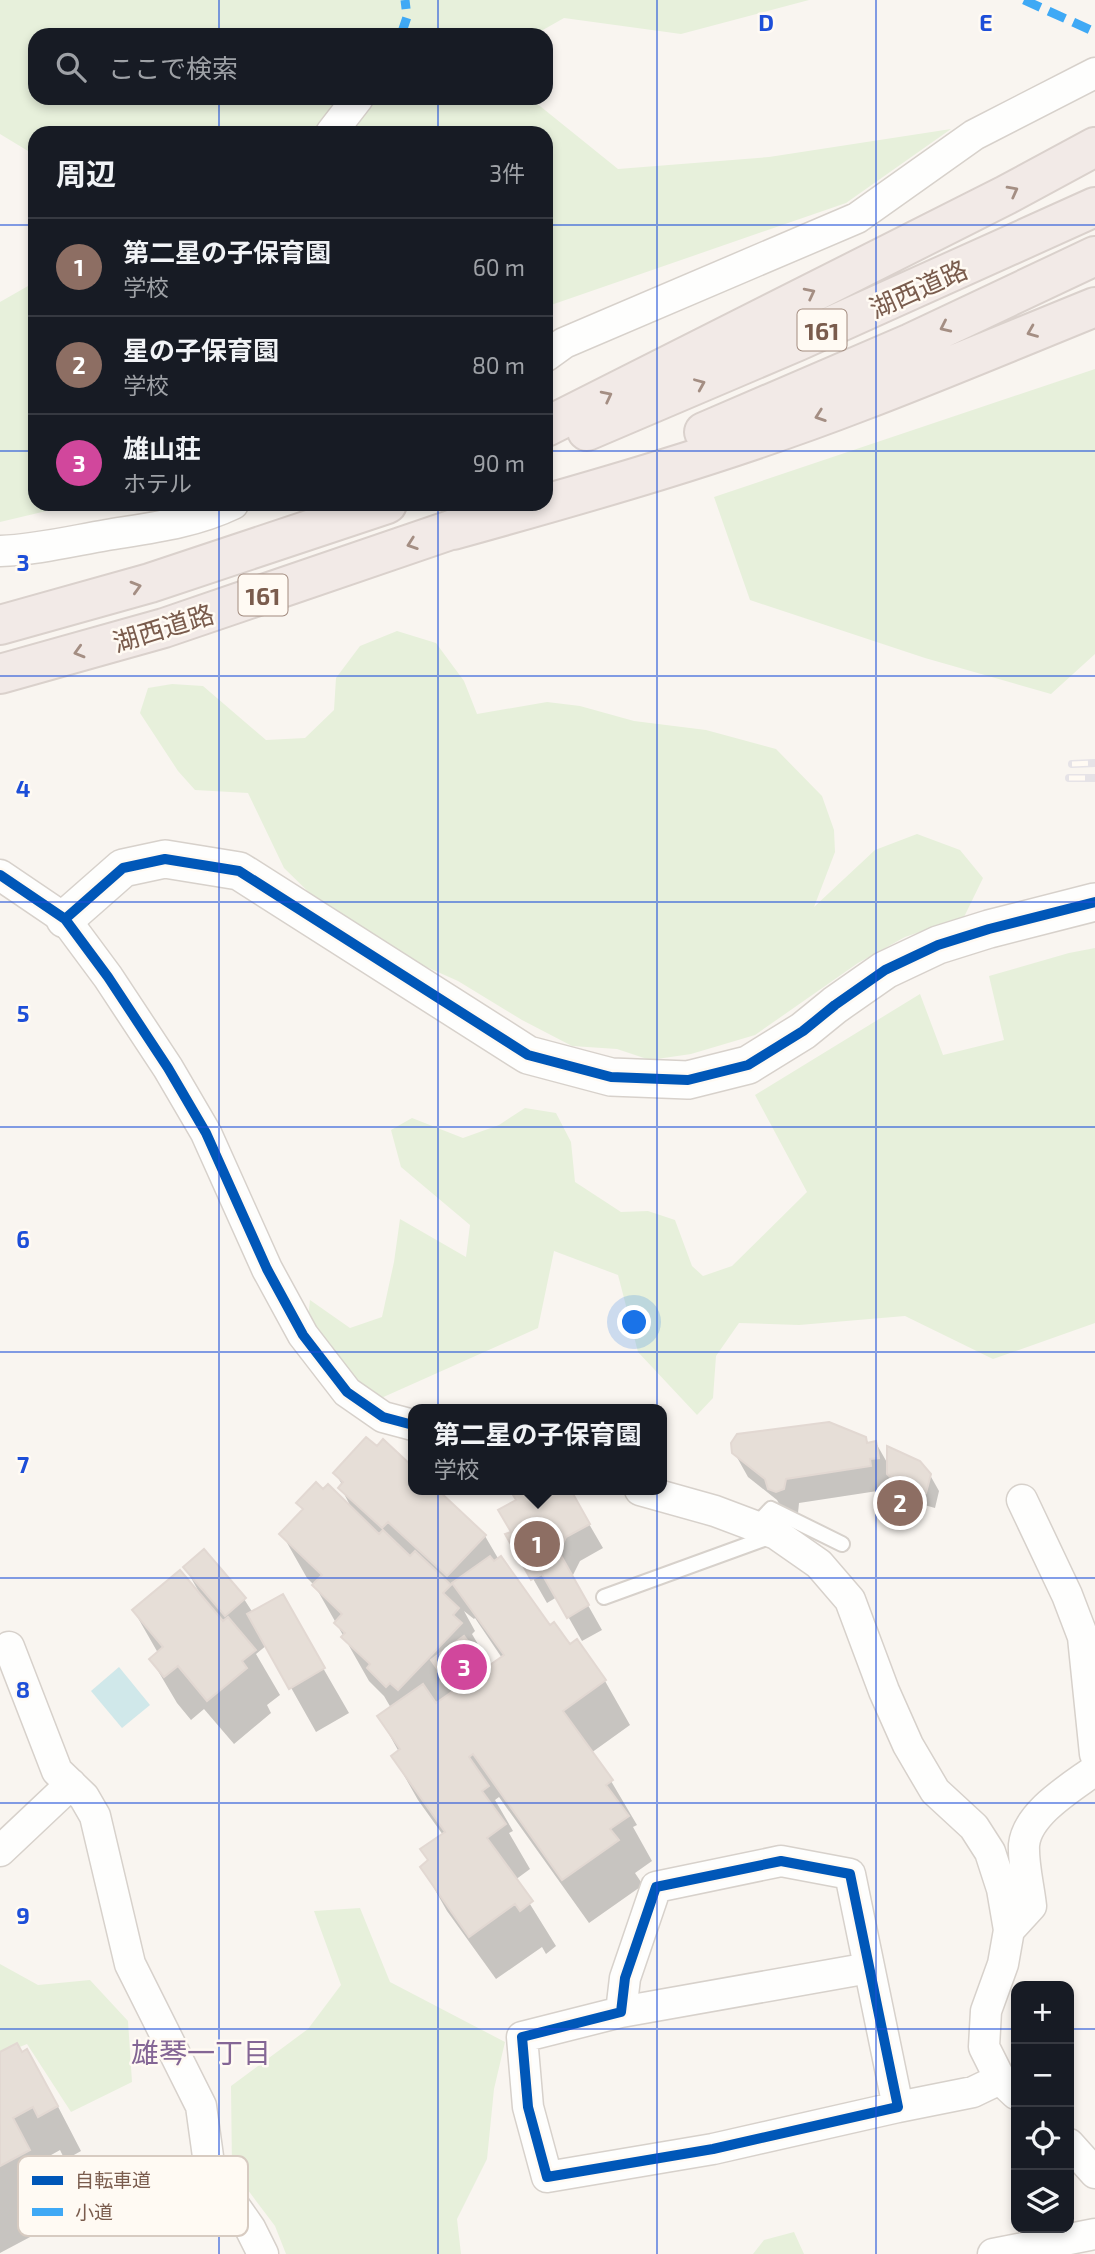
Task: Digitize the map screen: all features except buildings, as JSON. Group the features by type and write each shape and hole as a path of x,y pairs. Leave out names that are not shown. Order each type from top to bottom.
{"highway":[{"path":"553,422 1006,195 1095,147"},
{"name":"湖西道路","path":"553,444 799,341 1095,207"},
{"name":"湖西道路","path":"553,492 633,462 911,343 1095,256"},
{"path":"553,502 728,448 857,403 1095,307"},
{"name":"湖西道路","path":"0,625 150,583 362,511"},
{"name":"湖西道路","path":"0,674 164,628 503,511"},
{"path":"453,530 522,511"}],"street":[{"path":"553,351 564,343 856,218 974,135 1095,73"},
{"path":"336,126 353,105"},
{"path":"0,551 22,550 205,511"},
{"path":"65,919 123,868 165,859 239,871 528,1055 611,1077 688,1080 748,1065 803,1031 885,970 938,945 1095,902"},
{"path":"0,874 65,919 108,977 206,1133 267,1269 303,1335 347,1392 383,1417 408,1424"},
{"path":"656,1495 766,1530 819,1564 850,1600 884,1691 908,1745 935,1791 974,1827 989,1852 1002,1889 1009,1930 1003,1964 986,2011 984,2047 1008,2087 898,2107 713,2149 547,2177 528,2107 522,2037 621,2012 869,1968"},
{"path":"1021,1500 1067,1595 1083,1637 1095,1754"},
{"path":"9,1647 57,1771 84,1797 95,1816 130,1964 201,2106 208,2156"},
{"path":"1009,1930 1031,1906 1024,1843 1034,1822 1050,1803 1095,1770"},
{"path":"0,1851 71,1784"},
{"path":"621,2012 625,1978 656,1887 781,1861 850,1874 898,2107"},
{"path":"1074,2150 1095,2173"},
{"path":"248,2225 262,2254"},
{"path":"993,2254 1095,2234"}],"lane":[{"path":"604,1597 766,1530 771,1509 842,1544"}],"green space":[{"path":"0,0 809,0 681,34 564,18 546,28 28,28 28,105 539,105 618,169 769,157 951,129 846,203 553,304 553,126 28,126 28,151 0,134"},
{"path":"28,286 28,511 46,511 0,522 0,302"},
{"path":"1095,369 1095,654 1051,694 925,658 750,600 714,497"},
{"path":"397,631 436,643 464,681 477,714 547,702 580,706 634,721 706,730 776,749 822,796 834,830 835,852 814,907 875,850 917,834 960,850 983,878 964,917 905,937 858,963 755,1035 691,1054 650,1060 617,1049 572,1046 522,1020 458,981 404,957 324,907 284,868 248,793 195,790 178,771 140,713 148,688 172,684 203,686 266,740 305,738 334,710 336,678 360,646"},
{"path":"1095,948 1095,1323 993,1359 905,1316 799,1325 739,1323 716,1356 713,1398 697,1415 638,1352 618,1275 554,1251 538,1328 379,1399 345,1372 307,1328 310,1300 350,1328 382,1317 400,1219 466,1257 470,1225 401,1167 391,1130 412,1118 463,1138 499,1125 525,1108 556,1113 571,1142 575,1182 621,1212 648,1211 675,1220 692,1266 703,1276 732,1266 807,1192 755,1095 920,994 943,1055 1004,1040 989,976"},
{"path":"360,1908 390,1982 505,2042 494,2089 487,2159 457,2219 461,2254 286,2254 275,2226 248,2190 248,2156 232,2156 231,2086 308,2029 341,1985 314,1911"},
{"path":"0,1964 38,1985 90,1980 128,2021 132,2082 71,2112 27,2044 0,2055"},
{"path":"794,2232 804,2254 753,2254 764,2240"}],"water":[{"path":"119,1667 150,1705 122,1728 91,1691"}],"railway":[{"path":"1072,764 1095,763"},
{"path":"1069,778 1095,778"}],"marked path":[{"path":"403,28 407,17 405,0"},
{"path":"1024,0 1095,32"}],"cycle path":[{"path":"65,919 123,868 165,859 239,871 528,1055 611,1077 688,1080 748,1065 803,1031 885,970 938,945 1095,902"},
{"path":"0,875 65,919 108,977 168,1068 206,1133 267,1269 303,1335 347,1392 383,1417 408,1424"},
{"path":"781,1861 850,1874 898,2107 713,2149 547,2177 528,2107 522,2037 621,2012 625,1978 656,1887 781,1861"}],"place":[{"name":"星の子保育園","path":"900,1503"},
{"name":"第二星の子保育園","path":"537,1544"},
{"name":"雄山荘","path":"464,1667"}],"district":[{"name":"雄琴一丁目","path":"201,2052"}]}
